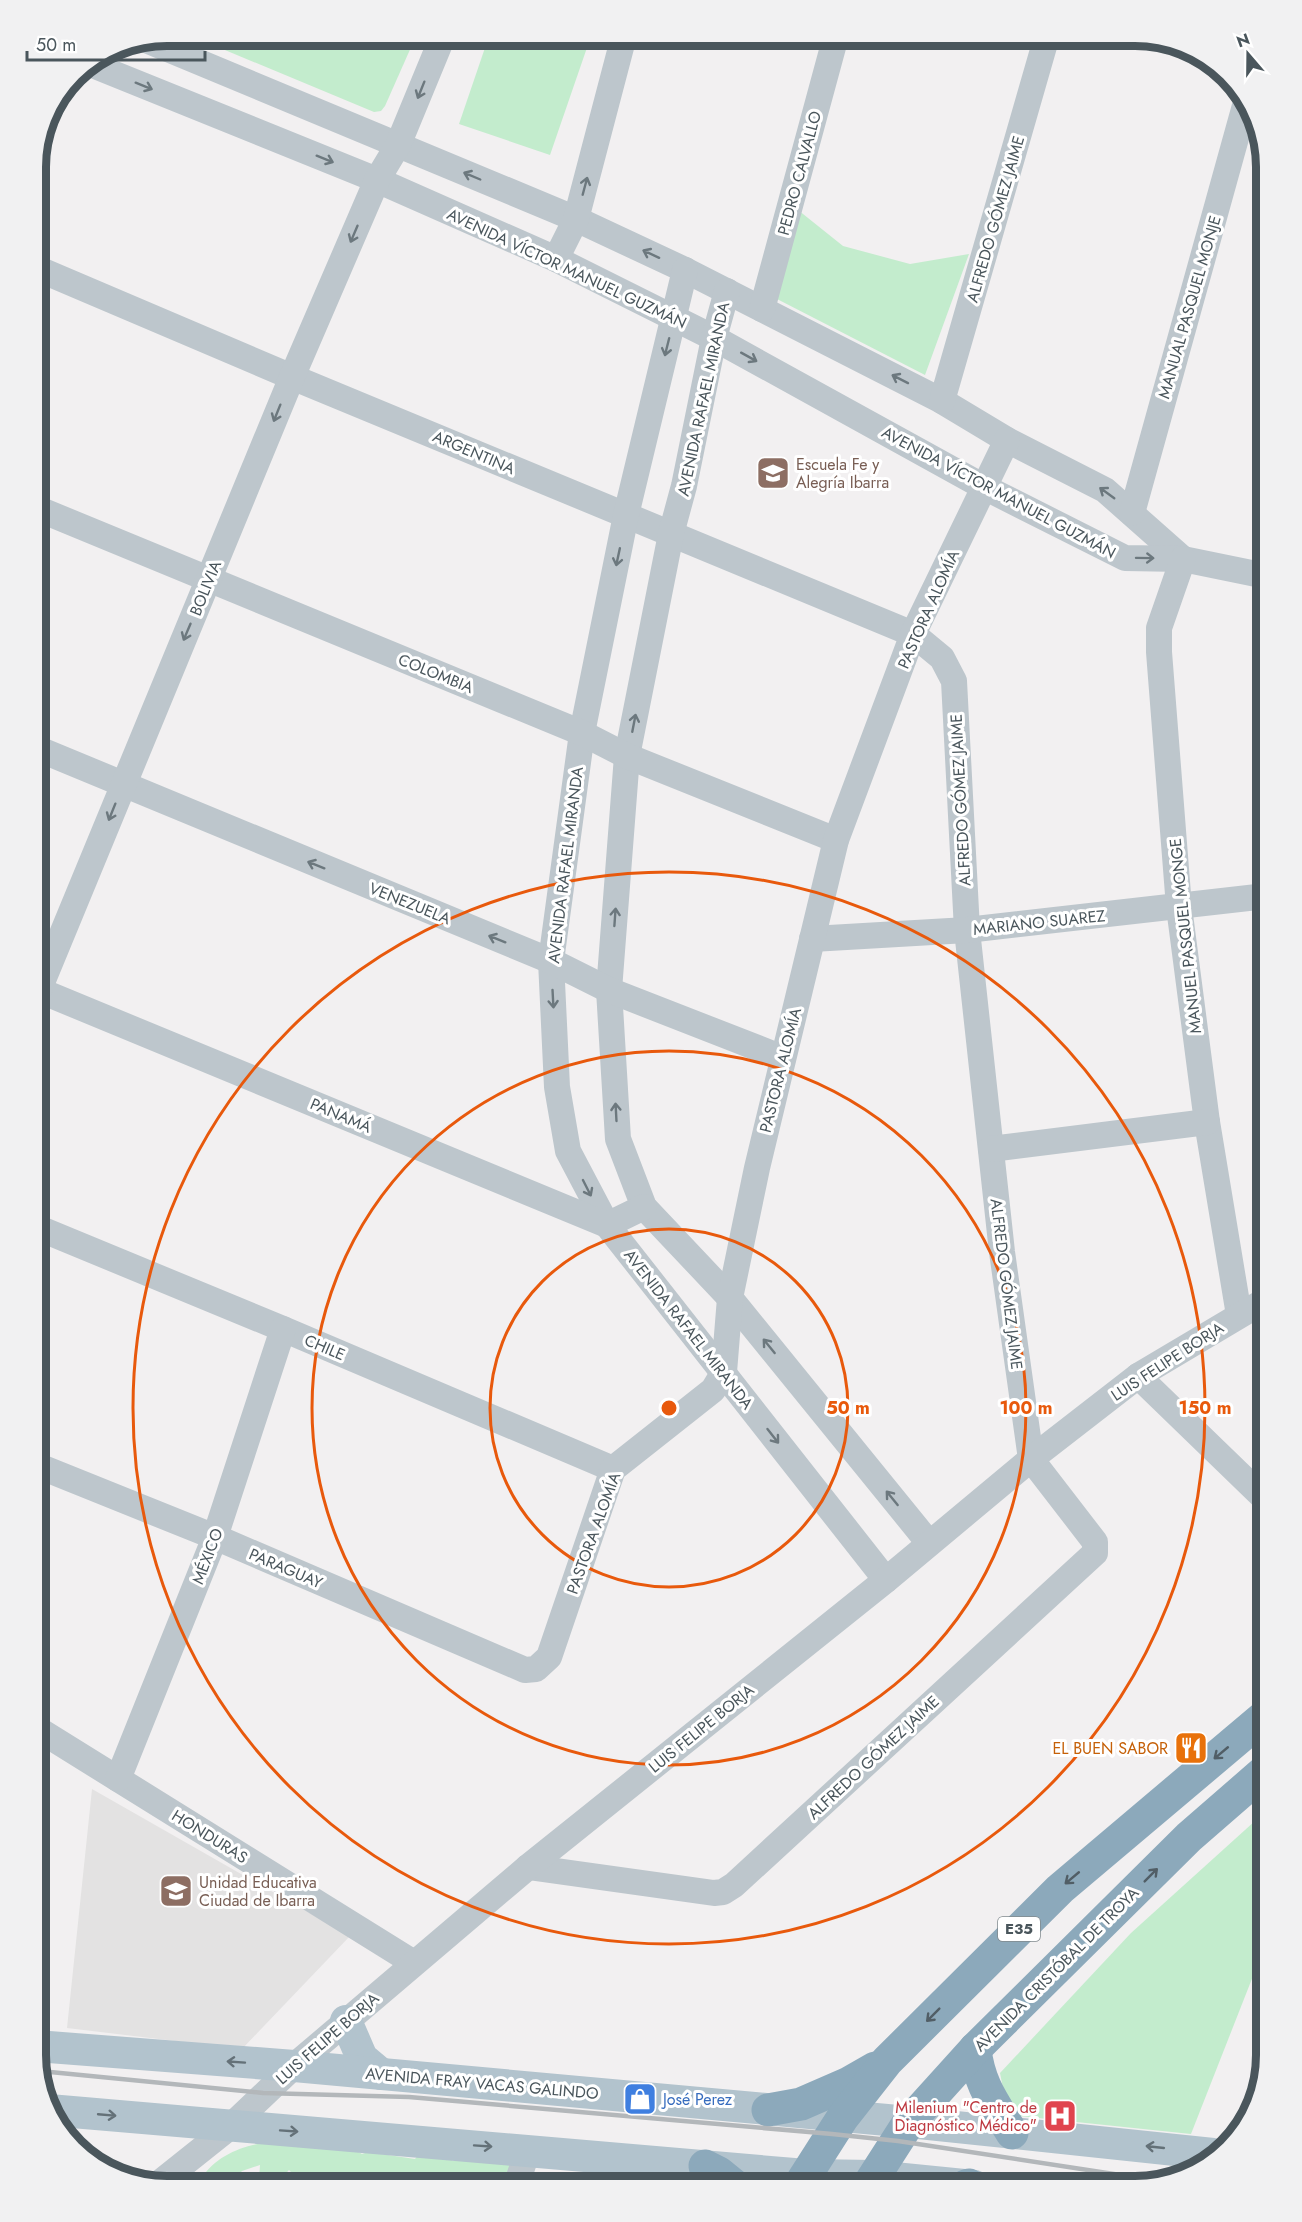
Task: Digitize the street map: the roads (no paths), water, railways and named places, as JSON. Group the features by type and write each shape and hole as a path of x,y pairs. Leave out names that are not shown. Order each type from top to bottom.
{"highway":[{"name":"E35","path":"805,2176 843,2117 887,2061 1060,1889 1256,1723"},
{"name":"AVENIDA CRISTÓBAL DE TROYA","path":"874,2176 909,2122 975,2049 1189,1837 1256,1779"},
{"path":"975,2049 977,2066 989,2098 1012,2133"},
{"path":"768,2110 801,2104 847,2084 887,2061"},
{"path":"705,2166 722,2176"}],"main road":[{"path":"346,2021 362,2058 381,2074"},
{"name":"AVENIDA FRAY VACAS GALINDO","path":"46,2047 294,2066 909,2122 1204,2153"},
{"path":"61,2111 705,2166 772,2176"}],"street":[{"path":"163,47 576,219 727,291 942,401 1007,440 1105,490 1183,559"},
{"name":"BOLIVIA","path":"47,969 292,377 377,180 398,145 438,47"},
{"path":"556,259 576,219 621,47"},
{"name":"PEDRO CALVALLO","path":"762,309 833,47"},
{"name":"ALFREDO GÓMEZ JAIME","path":"942,401 1044,47"},
{"name":"AVENIDA VÍCTOR MANUEL GUZMÁN","path":"99,68 377,180 556,259 714,338 984,487 1125,558 1183,559 1256,574"},
{"name":"MANUAL PASQUEL MONJE","path":"1132,513 1243,114"},
{"name":"AVENIDA RAFAEL MIRANDA","path":"685,270 626,515 582,733 551,961 557,1087 568,1151 606,1225 886,1580"},
{"name":"ARGENTINA","path":"47,273 292,377 913,634"},
{"name":"AVENIDA RAFAEL MIRANDA","path":"727,291 714,338 684,486 671,534 627,756 609,990 618,1139 644,1207 730,1298 929,1543"},
{"name":"PASTORA ALOMÍA","path":"536,1669 549,1657 614,1469 713,1390 724,1372 730,1298 757,1168 836,840 913,634 1007,440"},
{"name":"COLOMBIA","path":"47,513 582,733 627,756 836,840"},
{"name":"MANUEL PASQUEL MONGE","path":"1183,559 1159,628 1159,652 1179,907 1207,1122 1239,1315"},
{"name":"ALFREDO GÓMEZ JAIME","path":"528,1867 714,1893 723,1892 734,1885 1095,1553 1095,1542 1031,1459 1002,1252 967,930 954,681 942,658 913,634"},
{"name":"VENEZUELA","path":"47,752 551,961 609,990 783,1058"},
{"name":"MARIANO SUAREZ","path":"812,939 967,930 1256,897"},
{"name":"PANAMÁ","path":"47,996 606,1225"},
{"path":"991,1149 1207,1122"},
{"path":"606,1225 644,1207"},
{"name":"CHILE","path":"46,1231 614,1469"},
{"name":"LUIS FELIPE BORJA","path":"170,2175 231,2126 294,2066 528,1867 886,1580 1031,1459 1138,1376 1256,1306"},
{"name":"MÉXICO","path":"118,1779 215,1537 283,1329"},
{"path":"1138,1376 1256,1490"},
{"name":"PARAGUAY","path":"46,1469 215,1537 525,1670 536,1669"},
{"name":"HONDURAS","path":"46,1734 414,1963"},
{"path":"520,2175 528,2150"}],"railway":[{"path":"48,2072 263,2093 409,2097 832,2134 898,2141 1127,2176"}],"place":[{"name":"Escuela Fe y Alegría Ibarra","path":"773,473"},
{"name":"EL BUEN SABOR","path":"1191,1748"},
{"name":"Unidad Educativa Ciudad de Ibarra","path":"176,1891"},
{"name":"José Perez","path":"640,2099"},
{"name":"Milenium \"Centro de Diagnóstico Médico\"","path":"1060,2116"}]}
